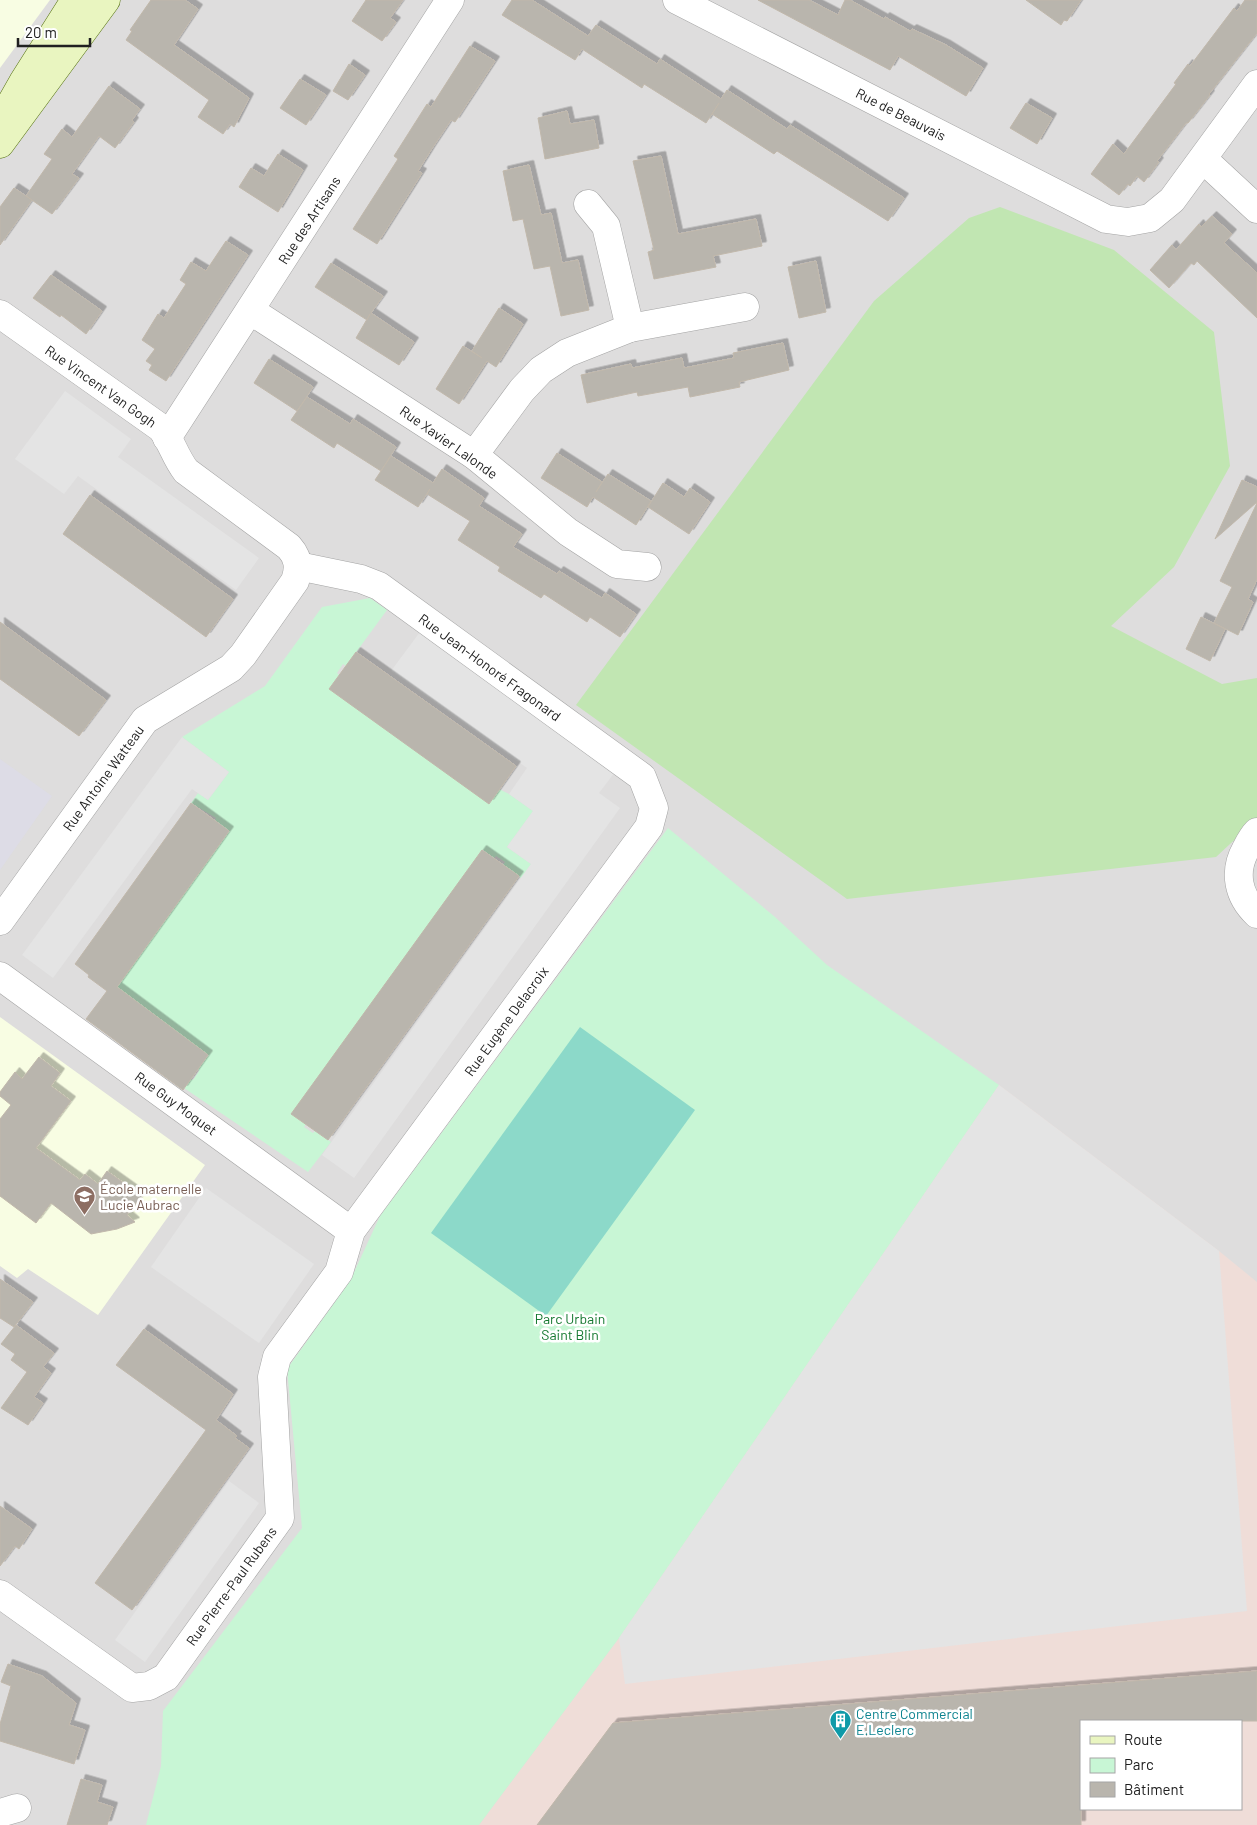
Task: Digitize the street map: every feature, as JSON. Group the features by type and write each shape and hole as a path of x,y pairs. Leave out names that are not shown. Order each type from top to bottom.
{"main road":[{"path":"0,123 23,82 75,0"},
{"path":"0,144 106,0"}],"street":[{"name":"Rue des Artisans","path":"167,438 251,311 450,0"},
{"name":"Rue de Beauvais","path":"677,0 1106,219 1128,222 1150,218 1172,200 1203,159"},
{"path":"1257,84 1203,159 1257,209"},
{"path":"588,204 606,226 630,328"},
{"path":"474,455 522,390 542,370 567,353 630,328 745,307"},
{"name":"Rue Xavier Lalonde","path":"251,311 474,455 568,532 617,564 647,567"},
{"name":"Rue Vincent Van Gogh","path":"0,314 154,423 165,433 179,462 186,471 289,547 298,561 298,566"},
{"name":"Rue Jean-Honoré Fragonard","path":"298,566 361,579 378,586 642,777 654,808"},
{"name":"Rue Antoine Watteau","path":"0,921 145,720 231,668 243,655 295,580 298,566"},
{"name":"Rue Eugène Delacroix","path":"352,1230 649,826 654,808"},
{"path":"1257,832 1253,835 1240,860 1239,883 1247,904 1257,914"},
{"name":"Rue Guy Moquet","path":"0,976 352,1230"},
{"name":"Rue Pierre-Paul Rubens","path":"0,1594 132,1688 149,1686 166,1677 280,1518 272,1377 277,1357 339,1272 352,1230"}],"shaded area":[{"path":"0,0 1257,0 1257,1825 0,1825"},
{"path":"0,0 50,0 0,68"},
{"path":"65,391 131,439 118,457 259,558 236,590 78,476 64,494 15,459"},
{"path":"420,632 615,772 599,793 620,808 354,1178 322,1155 531,864 507,847 533,811 509,794 527,768 391,671"},
{"path":"182,737 229,772 208,800 192,789 53,978 22,955"},
{"path":"0,759 52,796 0,870"},
{"name":"École maternelle Lucie Aubrac","path":"0,1017 205,1165 98,1315 28,1269 17,1278 0,1266"},
{"path":"580,1027 695,1110 546,1316 431,1233"},
{"path":"999,1085 1219,1251 1257,1282 1257,1825 479,1825 619,1638"},
{"path":"999,1085 1219,1251 1247,1611 625,1684 619,1638"},
{"path":"206,1188 314,1264 259,1343 151,1267"},
{"path":"229,1481 259,1503 145,1662 115,1640"}],"green space":[{"path":"1000,207 1114,250 1214,332 1230,466 1174,567 1111,626 1222,684 1257,678 1257,819 1216,857 847,899 576,705 874,301 969,218"},
{"path":"370,598 387,610 346,666 343,664 337,673 339,675 329,689 488,803 499,789 533,811 507,847 531,864 521,878 503,865 505,862 496,856 494,858 483,850 304,1127 313,1133 315,1131 331,1142 308,1172 184,1088 191,1079 193,1080 208,1055 131,998 114,991 229,831 215,820 216,818 191,803 198,793 208,800 229,772 182,737 265,686 322,607"},
{"name":"Parc Urbain Saint Blin","path":"668,828 775,917 827,965 999,1085 619,1638 479,1825 146,1825 161,1766 163,1711 302,1528 287,1369 350,1281 380,1216"}],"building":[{"path":"151,0 185,0 198,9 174,45 249,98 234,127 230,124 223,134 198,117 209,100 126,40 132,31 130,30"},
{"path":"366,0 403,0 390,18 396,22 382,41 352,21"},
{"path":"512,0 532,0 588,36 596,25 657,64 660,59 721,99 727,90 787,129 790,125 904,198 888,221 777,151 774,154 712,114 719,103 706,123 644,84 642,88 582,49 575,60 502,15"},
{"path":"758,0 809,0 838,15 845,0 850,0 884,19 885,17 910,31 912,29 946,45 983,68 966,96 898,56 890,70"},
{"path":"1026,0 1081,0 1067,21 1064,20 1061,25"},
{"path":"1245,0 1257,0 1257,33 1157,161 1159,162 1144,182 1137,176 1130,186 1128,184 1119,195 1091,174 1113,144 1124,154 1176,84 1174,83 1188,64 1190,66 1234,8 1237,11"},
{"path":"470,46 495,61 455,122 451,120 431,150 418,171 422,173 377,244 353,229 398,159 394,156 427,104 431,107"},
{"path":"349,64 365,75 348,100 333,91"},
{"path":"300,79 326,95 306,125 280,108"},
{"path":"109,86 140,109 132,120 134,122 115,148 99,136 72,174 79,178 52,214 26,196 52,159 44,154 62,129 72,137"},
{"path":"1026,103 1052,118 1037,144 1010,128"},
{"path":"567,111 570,124 594,120 599,148 545,159 538,118"},
{"path":"278,154 303,170 278,212 239,187 251,168 264,176"},
{"path":"661,156 678,234 756,219 762,246 713,256 716,267 654,279 648,252 654,250 633,161"},
{"path":"529,165 541,215 551,213 562,263 578,260 589,310 561,316 550,266 534,269 523,219 513,221 503,171"},
{"path":"14,188 32,200 0,245 0,207"},
{"path":"1212,216 1232,234 1224,243 1257,273 1257,318 1197,261 1194,265 1191,263 1169,288 1150,270 1172,245 1176,250 1199,224 1201,227"},
{"path":"226,241 248,255 166,381 149,370 152,365 146,361 155,349 142,340 158,314 164,318 186,284 180,280 191,262 206,271"},
{"path":"816,261 826,312 799,318 788,267"},
{"path":"331,263 383,296 371,313 414,342 399,365 356,338 367,320 315,287"},
{"path":"51,275 102,311 86,334 61,315 60,317 33,298"},
{"path":"499,308 523,324 496,367 487,361 459,404 436,389 463,346 482,358 472,351"},
{"path":"783,343 789,370 739,382 740,387 690,397 688,387 638,396 637,392 587,403 581,375 631,364 632,368 682,358 684,368 734,358 733,353"},
{"path":"269,359 313,387 297,411 254,383"},
{"path":"307,397 350,424 353,419 396,447 381,471 337,443 334,448 291,420"},
{"path":"557,453 602,482 596,492 608,474 651,501 636,525 593,497 587,507 541,478"},
{"path":"391,456 433,483 442,469 484,498 479,506 522,534 513,547 557,574 559,571 602,598 605,593 636,614 620,637 590,617 587,622 544,594 541,598 498,571 500,567 458,540 470,521 427,494 430,489 418,507 375,480"},
{"path":"1242,480 1257,487 1257,502 1215,539"},
{"path":"663,483 684,497 690,488 710,502 689,534 648,507"},
{"path":"90,495 233,599 206,637 63,534"},
{"path":"1257,503 1257,579 1248,599 1253,602 1238,635 1214,623 1232,587 1220,581"},
{"path":"1201,617 1225,629 1210,661 1186,649"},
{"path":"0,622 106,700 79,736 0,679"},
{"path":"356,652 516,766 489,804 329,689"},
{"path":"191,803 229,831 117,987 208,1055 183,1090 86,1019 107,991 88,977 89,975 75,964"},
{"path":"482,850 519,876 328,1140 291,1114"},
{"path":"39,1057 60,1073 51,1086 71,1101 36,1148 80,1180 85,1174 98,1184 107,1171 142,1196 127,1215 135,1222 117,1229 91,1234 51,1203 36,1223 0,1196 0,1119 11,1105 0,1096 0,1092 15,1072 22,1079"},
{"path":"0,1279 33,1302 14,1327 0,1318"},
{"path":"16,1325 54,1353 43,1367 51,1373 34,1397 43,1403 28,1425 1,1408 27,1372 11,1360 15,1354 1,1344"},
{"path":"144,1329 233,1394 216,1420 249,1448 132,1610 95,1583 206,1430 116,1365"},
{"path":"0,1506 32,1529 19,1549 15,1546 0,1566"},
{"path":"8,1664 42,1676 76,1703 69,1725 85,1730 74,1764 0,1741 0,1724 11,1686 1,1682"},
{"name":"Centre Commercial E.Leclerc","path":"1257,1671 1257,1721 1080,1720 1081,1825 537,1825 613,1723"},
{"path":"81,1779 102,1785 97,1802 113,1807 107,1825 67,1825"}],"place":[{"name":"École maternelle Lucie Aubrac","path":"84,1215"},
{"name":"Centre Commercial E.Leclerc","path":"840,1740"}]}
